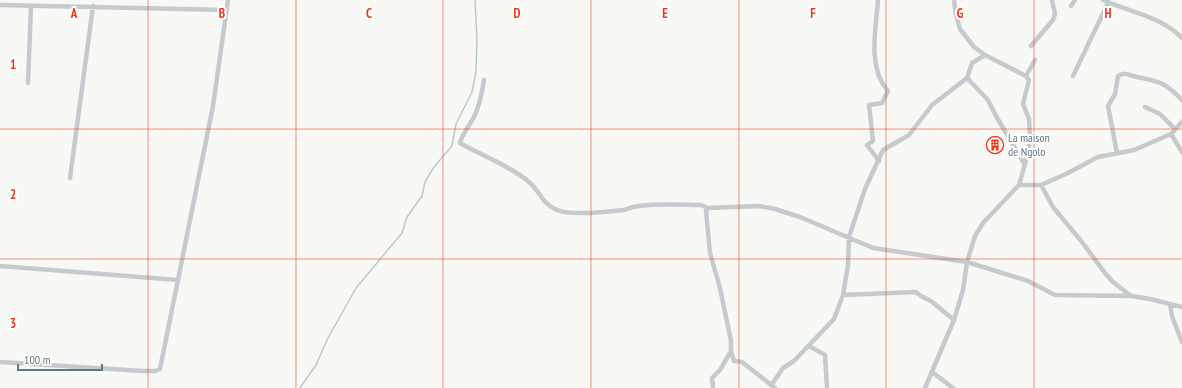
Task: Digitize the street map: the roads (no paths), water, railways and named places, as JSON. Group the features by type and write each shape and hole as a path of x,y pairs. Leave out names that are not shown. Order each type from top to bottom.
{"street":[{"path":"0,362 155,371 160,369 213,106 228,0"},
{"path":"878,0 874,54 884,86 888,91 882,103 869,105 873,141 867,145 879,161"},
{"path":"925,388 954,320 963,290 967,262 975,236 983,223 1019,185 1025,165 1030,132 1029,119 1023,104 1029,80 1026,76 985,55 974,47 960,29 954,0"},
{"path":"1031,46 1053,20 1055,14 1052,0"},
{"path":"1071,6 1075,0"},
{"path":"1103,0 1154,19 1173,29 1182,38"},
{"path":"1073,76 1108,3"},
{"path":"0,5 227,10"},
{"path":"28,83 31,6"},
{"path":"70,178 93,6"},
{"path":"708,208 706,211 710,253 720,288 734,361 742,362 774,386 783,368 794,361 834,319 843,295 848,265 849,237 865,189 883,150 909,135 932,105 967,78 972,63 985,55"},
{"path":"1026,76 1035,60"},
{"path":"1117,153 1108,106 1115,94 1118,76 1124,73 1162,82 1182,100"},
{"path":"967,78 988,100 1025,165"},
{"path":"484,80 480,102 474,118 464,131 460,143 508,168 530,183 544,203 556,210 568,213 624,210 631,207 651,205 701,205 708,208 764,207 800,217 873,248 967,262 1028,280 1055,295 1132,296 1182,307"},
{"path":"1023,104 1030,107"},
{"path":"1145,107 1160,114 1175,129"},
{"path":"1019,185 1041,185 1098,157 1134,150 1171,134 1182,122"},
{"path":"1171,134 1182,152"},
{"path":"1041,185 1057,212 1112,282 1132,296"},
{"path":"0,266 178,280"},
{"path":"843,295 916,292 931,301 954,320"},
{"path":"1170,304 1172,316 1182,342"},
{"path":"811,343 825,355 827,388"},
{"path":"713,388 712,378 720,370 731,350"},
{"path":"932,372 953,388"}],"waterway":[{"path":"300,388 316,365 328,338 356,288 402,233 407,217 422,196 425,182 434,167 452,146 456,124 472,92 476,71 477,40 475,0"}],"place":[{"name":"La maison de Ngolo","path":"995,145"}]}
